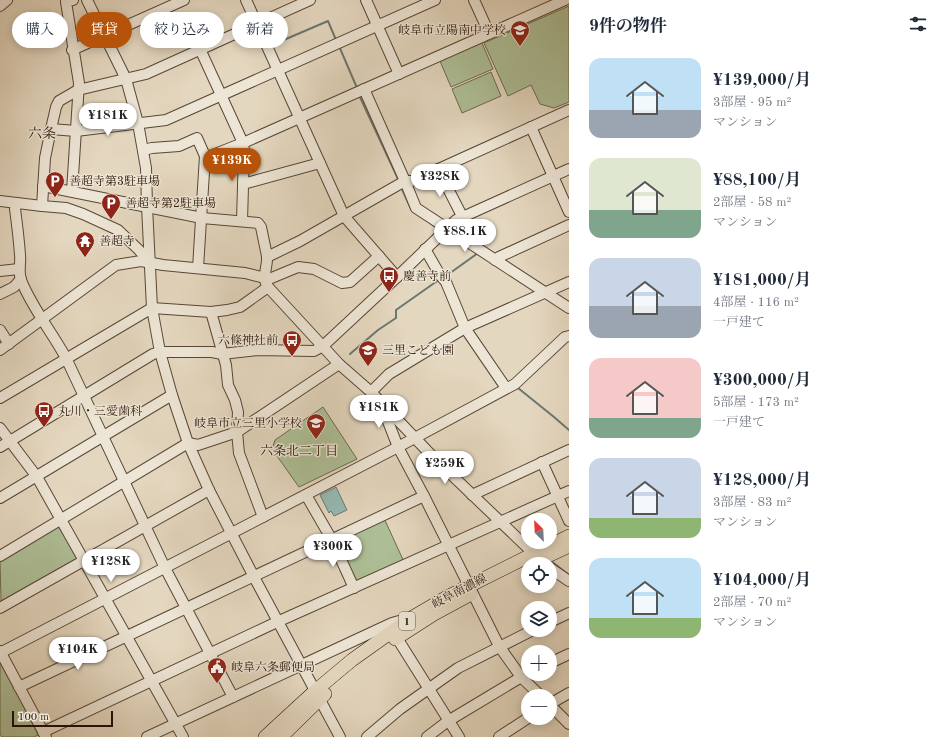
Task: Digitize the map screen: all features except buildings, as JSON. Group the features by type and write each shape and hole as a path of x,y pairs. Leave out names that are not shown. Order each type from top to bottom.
{"main road":[{"name":"岐阜南濃線","path":"540,557 569,536"},
{"name":"岐阜南濃線","path":"544,557 569,546"},
{"name":"岐阜南濃線","path":"281,737 317,695 352,660 411,618 446,596 470,589 521,567"},
{"name":"岐阜南濃線","path":"265,737 317,695 397,638 470,589"}],"street":[{"path":"0,6 7,0"},
{"path":"72,191 78,83 66,2 73,0"},
{"path":"87,0 93,12"},
{"path":"246,0 252,12"},
{"path":"284,12 310,0"},
{"path":"366,0 399,74"},
{"path":"51,129 76,131 166,120 435,0"},
{"path":"474,0 489,33"},
{"path":"206,156 210,156 243,143 565,0"},
{"path":"132,23 180,1"},
{"path":"42,206 45,158 56,107 59,101 78,90 146,74 232,35"},
{"path":"72,50 77,48"},
{"path":"110,48 126,79 138,123 146,168 152,308 160,352 188,443 231,534 340,737"},
{"path":"268,48 344,216 397,277"},
{"path":"200,49 243,143 242,221"},
{"path":"364,89 416,208 569,308"},
{"path":"267,257 300,241 405,181 412,181 569,110"},
{"path":"531,127 569,212"},
{"path":"143,150 179,146 197,138 206,156 198,268"},
{"path":"243,184 320,163"},
{"path":"438,169 462,216"},
{"path":"0,447 153,354 160,352 212,352 222,354 257,350 314,351 322,346 397,277 456,220 569,169"},
{"path":"43,186 202,218 258,223 261,227 267,257 266,283"},
{"path":"0,201 66,208 118,230 150,263"},
{"path":"16,202 15,209 21,279 42,320 56,338 125,480 165,568 233,697"},
{"path":"495,260 498,256 569,225"},
{"path":"425,249 440,276 446,282 466,328 506,388"},
{"path":"0,398 152,308 211,312 240,307 269,279 298,268 314,269 342,283 350,282 379,256"},
{"path":"0,350 116,266 141,261 245,273 266,283 339,364 371,392 414,438 501,522 532,557"},
{"path":"0,271 19,269"},
{"path":"0,294 14,287 21,279"},
{"path":"371,392 389,374 466,328 569,282"},
{"path":"211,312 226,365 228,385 235,400 238,412 237,432 239,453 263,517"},
{"path":"0,330 8,344"},
{"path":"569,336 565,337 515,384 306,495 0,652 44,734 277,622 569,491"},
{"path":"0,556 188,443 198,445 237,432 339,364"},
{"path":"0,498 172,395"},
{"path":"384,406 385,414 398,447 499,646 521,672"},
{"path":"0,428 37,477 183,737"},
{"path":"472,495 569,450"},
{"path":"542,462 569,521"},
{"path":"0,608 209,490"},
{"path":"306,495 332,540 354,588"},
{"path":"19,687 424,496"},
{"path":"557,573 569,581"},
{"path":"557,619 569,613"},
{"path":"147,737 392,623 411,618"},
{"path":"367,737 400,709 458,668 521,636"},
{"path":"397,638 459,737"},
{"path":"557,660 569,654"},
{"path":"427,737 448,721 521,677"},
{"path":"529,681 535,689"},
{"path":"557,701 569,693"},
{"path":"557,712 569,724"},
{"path":"499,737 521,723"}],"green space":[{"path":"569,6 569,102 554,108 540,104 531,85 508,96 484,43"},
{"path":"482,43 493,69 451,87 440,61"},
{"path":"491,72 501,96 462,113 452,89"},
{"path":"323,407 357,459 299,487 272,449 275,440"},
{"path":"383,516 405,564 354,588 332,540"},
{"path":"57,525 79,557 1,601 0,560"},
{"path":"0,654 38,735 34,737 2,737 0,734"}],"water":[{"path":"336,487 347,510 334,516 331,511 329,513 320,495"}],"waterway":[{"path":"288,38 328,21 336,40"},
{"path":"339,46 357,88"},
{"path":"359,95 399,181"},
{"path":"401,187 411,209"},
{"path":"430,223 441,231"},
{"path":"446,276 478,253"},
{"path":"350,354 378,330 396,318 396,310 440,279"},
{"path":"514,389 518,388 569,430"},
{"path":"557,566 569,575"}],"place":[{"name":"岐阜市立陽南中学校","path":"520,47"},
{"name":"善超寺第3駐車場","path":"55,198"},
{"name":"善超寺第2駐車場","path":"111,220"},
{"name":"善超寺","path":"85,258"},
{"name":"慶善寺前","path":"389,293"},
{"name":"六條神社前","path":"292,357"},
{"name":"三里こども園","path":"368,367"},
{"name":"丸川・三愛歯科","path":"44,428"},
{"name":"岐阜市立三里小学校","path":"316,440"},
{"name":"岐阜六条郵便局","path":"217,684"}],"district":[{"name":"六条","path":"42,133"},
{"name":"六条北二丁目","path":"299,450"}]}
